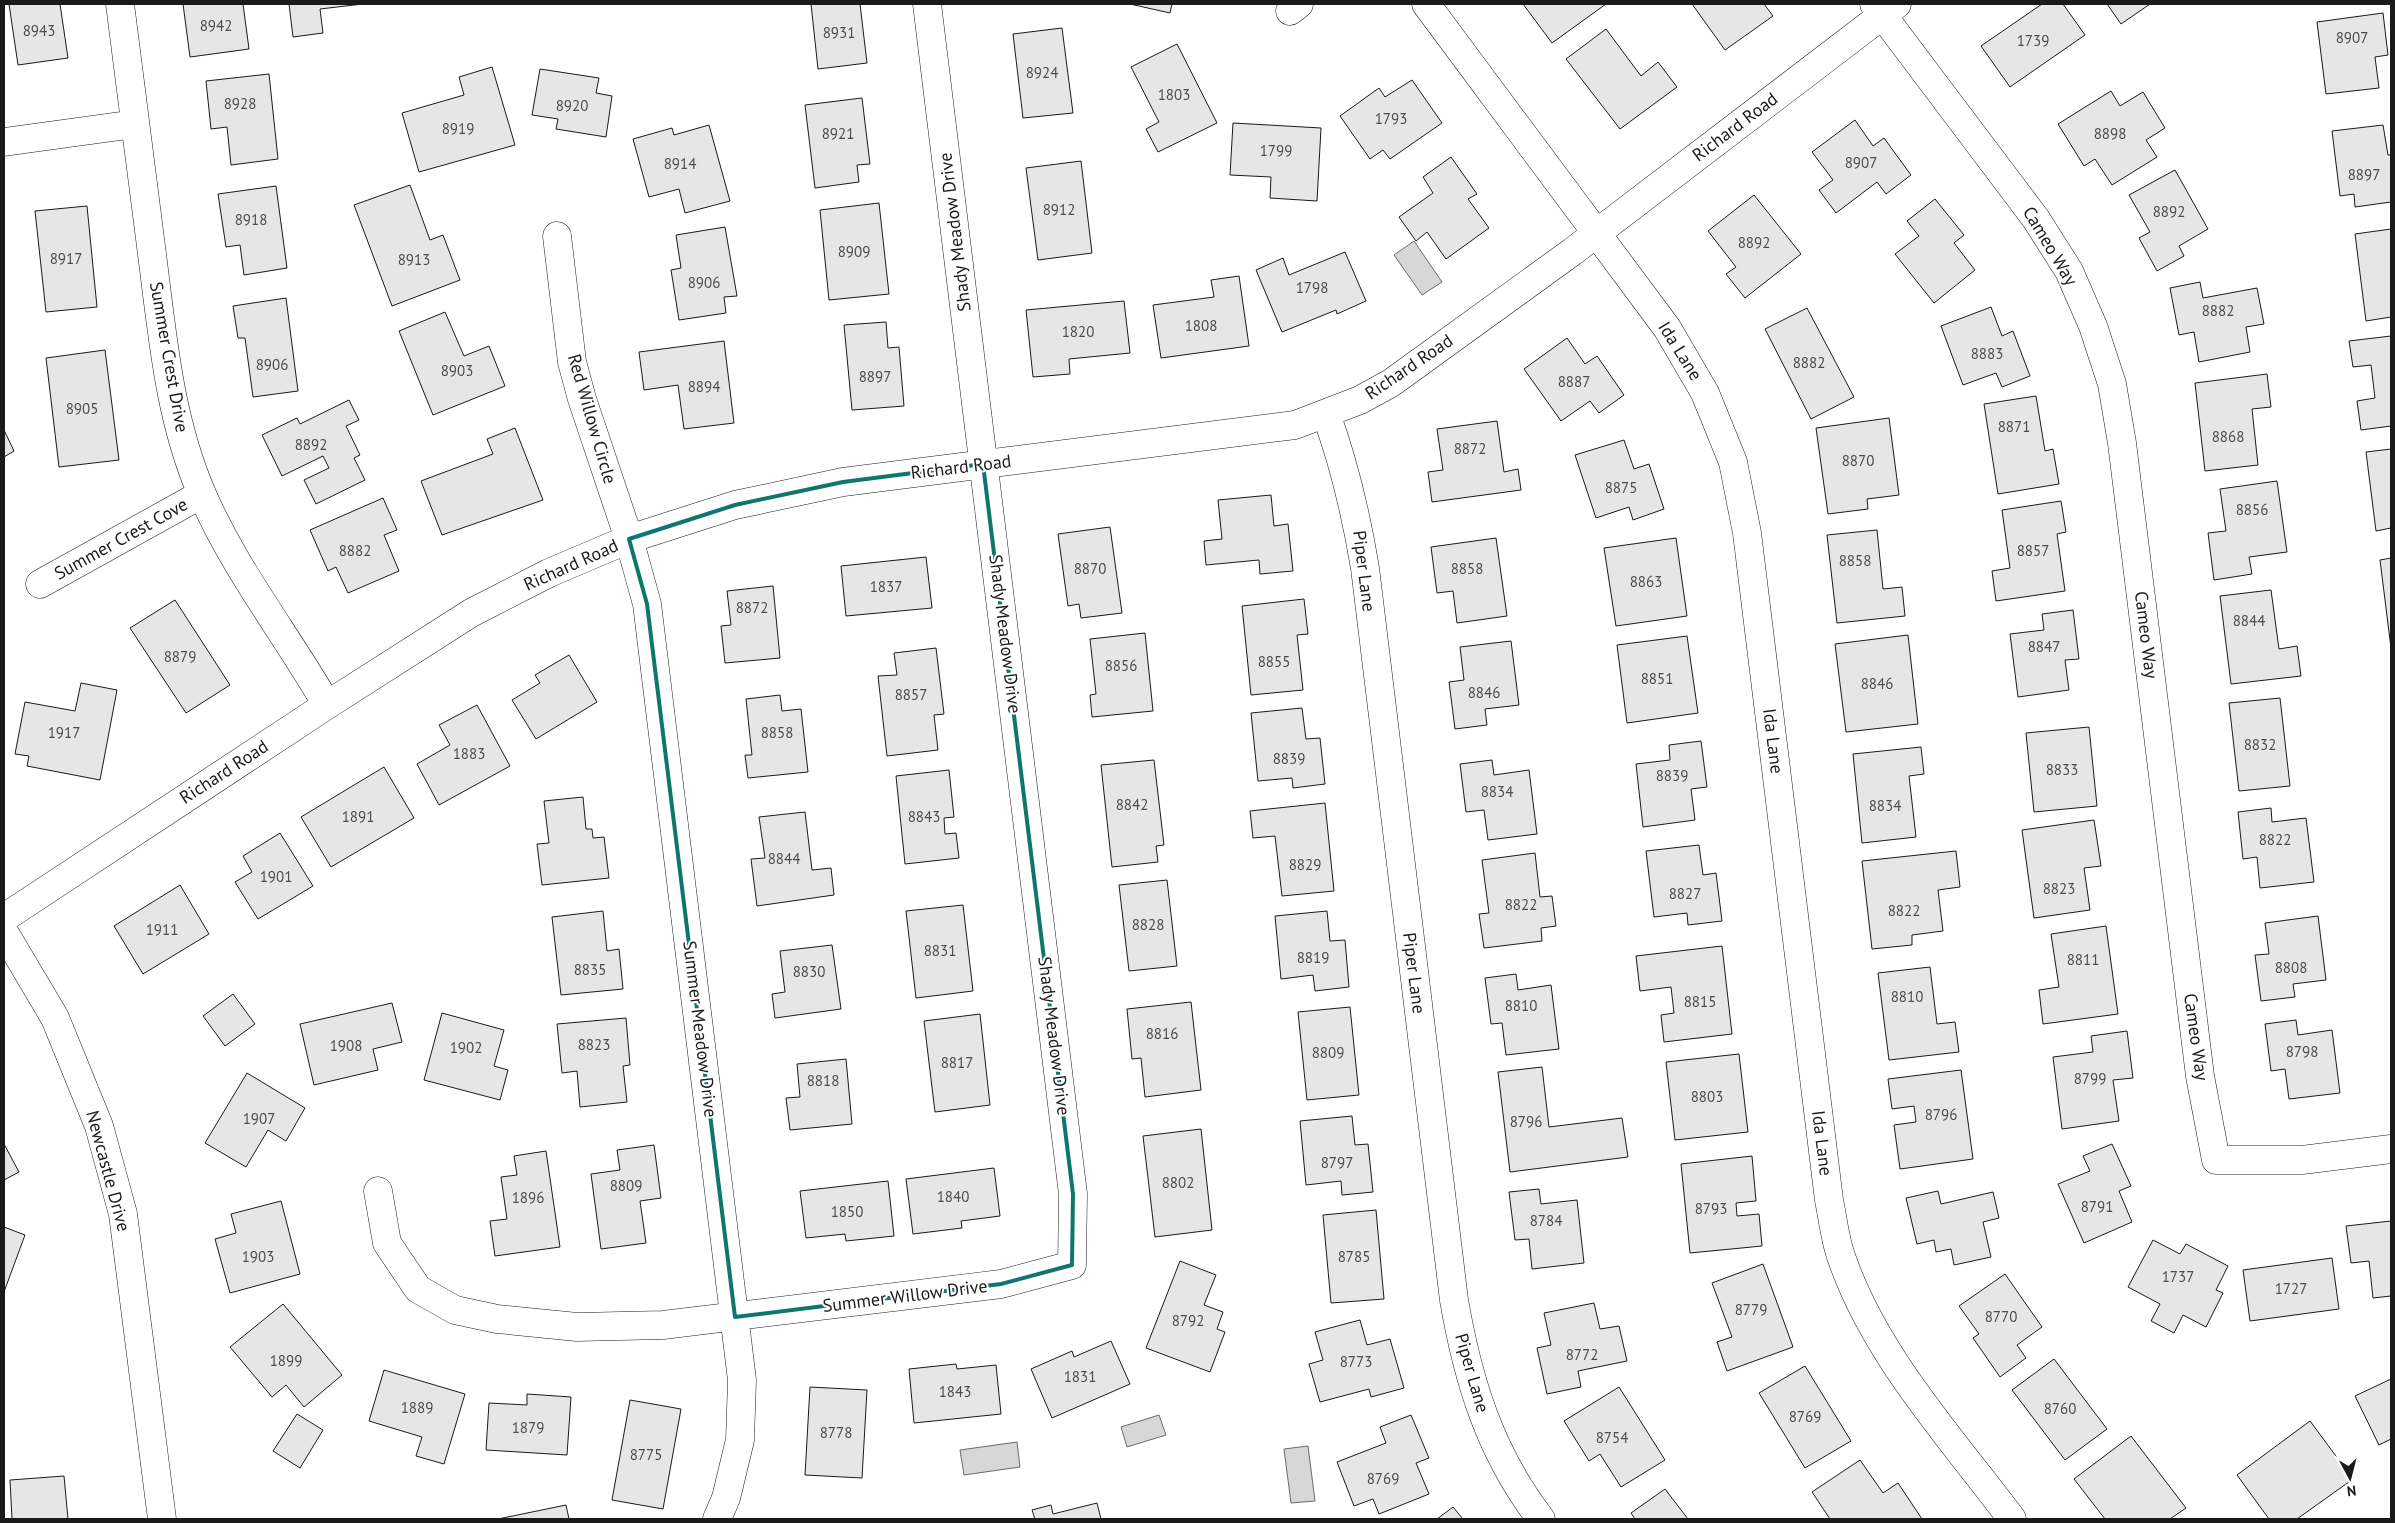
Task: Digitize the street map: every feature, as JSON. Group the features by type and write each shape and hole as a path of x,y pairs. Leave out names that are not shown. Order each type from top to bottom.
{"street":[{"name":"Summer Crest Drive","path":"120,4 174,410 202,494 246,578 306,668 327,705"},
{"name":"Shady Meadow Drive","path":"927,4 1074,1194 1072,1264"},
{"name":"Ida Lane","path":"1426,4 1667,328 1706,393 1733,462 1747,533 1830,1200 1841,1258 1864,1313 1894,1363 2012,1519"},
{"name":"Richard Road","path":"4,918 327,705 472,613 549,573 629,539 735,505 843,482 1252,432 1295,425 1360,400 1391,383 1596,233 1884,7"},
{"name":"Cameo Way","path":"1884,7 2036,219 2068,271 2093,326 2112,384 2122,443 2200,1076 2216,1160 2302,1160 2391,1149"},
{"path":"4,142 135,124"},
{"name":"Red Willow Circle","path":"557,236 572,362 582,399 629,539"},
{"name":"Piper Lane","path":"1326,414 1342,459 1356,512 1365,568 1452,1280 1464,1355 1480,1407 1502,1458 1541,1519"},
{"name":"Summer Crest Cove","path":"40,584 202,494"},
{"name":"Summer Meadow Drive","path":"629,539 647,604 742,1380 740,1440 726,1498 717,1519"},
{"name":"Newcastle Drive","path":"4,932 55,1018 99,1126 123,1214 162,1519"},
{"name":"Summer Willow Drive","path":"378,1191 387,1243 418,1290 455,1310 498,1318 577,1327 663,1325 1001,1284 1072,1264"}],"highlighted area":[{"path":"983,464 1073,1194 1072,1265 1001,1284 735,1317 647,604 629,539 735,505 843,482"}],"shaded area":[{"path":"1414,241 1442,282 1422,295 1394,255"},
{"path":"1159,1415 1166,1435 1127,1447 1121,1427"},
{"path":"1017,1442 1020,1467 964,1475 960,1450"},
{"path":"1308,1446 1315,1501 1291,1503 1284,1449"}],"building":[{"path":"9,4 60,4 68,58 18,65"},
{"path":"183,4 243,4 249,49 190,57"},
{"path":"289,4 363,4 320,9 323,33 293,37"},
{"path":"811,4 860,4 867,63 818,69"},
{"path":"1130,4 1172,4 1170,13"},
{"path":"1523,4 1606,4 1552,43"},
{"path":"1692,4 1764,4 1773,16 1725,50"},
{"path":"2042,4 2063,4 2085,35 2010,87 1981,46"},
{"path":"2107,4 2150,4 2121,24"},
{"path":"2383,13 2388,55 2375,57 2379,88 2326,94 2317,22"},
{"path":"1062,28 1073,113 1023,118 1013,34"},
{"path":"1606,29 1641,76 1658,62 1677,87 1620,129 1566,59"},
{"path":"1177,44 1217,123 1158,152 1146,129 1159,122 1131,67"},
{"path":"492,67 515,145 419,172 402,113 464,95 459,77"},
{"path":"540,69 599,78 596,93 612,96 606,137 556,129 558,119 532,115"},
{"path":"269,74 278,159 231,165 227,127 211,129 206,81"},
{"path":"1412,80 1442,123 1390,159 1383,150 1370,159 1340,116 1379,88 1385,97"},
{"path":"2111,91 2120,106 2143,92 2165,128 2146,140 2157,157 2112,185 2095,159 2084,166 2058,124"},
{"path":"862,98 870,164 857,165 859,182 815,188 805,105"},
{"path":"1855,120 1873,146 1884,138 1911,175 1886,194 1877,182 1836,213 1819,190 1833,180 1812,152"},
{"path":"1233,123 1321,128 1317,201 1270,198 1271,177 1230,175"},
{"path":"709,125 730,201 685,213 679,189 649,197 633,139 672,128 674,135"},
{"path":"2383,125 2388,155 2391,155 2391,202 2355,207 2354,194 2340,196 2332,131"},
{"path":"1451,157 1477,194 1468,199 1489,228 1446,259 1427,232 1416,241 1399,217 1433,193 1423,177"},
{"path":"1081,161 1092,253 1038,260 1026,168"},
{"path":"2175,170 2208,229 2179,246 2184,256 2157,271 2139,238 2150,232 2129,195"},
{"path":"410,185 430,240 443,235 460,280 392,306 354,205"},
{"path":"276,186 287,268 244,275 240,245 226,247 218,194"},
{"path":"1754,195 1801,254 1745,298 1726,274 1736,267 1708,231"},
{"path":"1935,199 1964,235 1954,243 1975,270 1934,303 1895,254 1919,236 1907,221"},
{"path":"879,203 889,294 829,300 820,210"},
{"path":"87,206 97,307 46,312 35,211"},
{"path":"725,227 737,296 724,297 726,313 679,320 671,270 681,268 676,235"},
{"path":"2391,229 2391,317 2366,321 2355,234"},
{"path":"1345,252 1366,301 1337,314 1336,310 1282,332 1256,270 1283,258 1289,275"},
{"path":"1239,276 1249,346 1161,358 1153,305 1214,297 1211,280"},
{"path":"2200,282 2203,298 2257,288 2264,324 2246,327 2250,352 2199,362 2194,332 2179,335 2170,288"},
{"path":"286,298 298,391 253,397 245,338 238,338 233,306"},
{"path":"1124,301 1130,353 1069,359 1070,374 1033,377 1026,310"},
{"path":"1991,307 2002,336 2013,331 2030,376 2002,387 1996,373 1963,385 1941,326"},
{"path":"1807,308 1854,397 1811,419 1765,329"},
{"path":"445,312 464,356 489,346 505,386 433,415 399,331"},
{"path":"886,322 888,348 899,347 904,406 852,410 844,325"},
{"path":"2391,336 2391,426 2361,430 2357,401 2375,398 2371,365 2353,367 2349,341"},
{"path":"1567,338 1585,364 1597,356 1624,395 1599,413 1590,401 1561,421 1524,369"},
{"path":"724,341 734,423 684,429 678,385 644,390 639,352"},
{"path":"105,350 119,460 59,467 46,358"},
{"path":"2267,374 2271,407 2252,409 2258,465 2205,471 2195,383"},
{"path":"2036,396 2045,451 2053,449 2059,484 1998,494 1984,404"},
{"path":"349,400 359,420 346,426 360,455 354,458 365,480 316,504 304,480 329,468 323,456 282,476 262,435 297,418 300,424"},
{"path":"1889,418 1899,495 1867,499 1868,509 1828,514 1816,428"},
{"path":"1497,421 1504,472 1518,469 1521,490 1432,502 1428,472 1443,470 1437,429"},
{"path":"515,428 543,500 442,535 421,481 493,454 487,439"},
{"path":"4,430 14,451 4,457"},
{"path":"1624,440 1634,469 1649,464 1664,509 1633,520 1629,507 1596,518 1575,455"},
{"path":"2391,449 2391,528 2376,531 2366,452"},
{"path":"2277,481 2287,552 2249,557 2252,574 2214,580 2208,533 2226,531 2220,489"},
{"path":"1271,495 1274,526 1288,524 1293,571 1260,574 1259,560 1206,565 1204,541 1222,539 1218,500"},
{"path":"383,498 397,530 384,535 399,571 348,593 336,567 328,571 310,530"},
{"path":"2061,501 2066,532 2057,534 2065,591 1996,601 1992,571 2010,568 2002,510"},
{"path":"1110,527 1122,613 1081,618 1079,604 1068,606 1058,534"},
{"path":"1877,530 1883,589 1902,587 1905,616 1837,623 1827,535"},
{"path":"1496,538 1507,616 1457,623 1453,591 1437,593 1431,547"},
{"path":"1676,538 1687,616 1616,626 1604,548"},
{"path":"926,557 932,608 846,616 841,566"},
{"path":"2391,558 2391,648 2380,560"},
{"path":"773,586 780,658 725,663 721,626 731,625 727,591"},
{"path":"2271,590 2279,649 2297,646 2301,676 2231,684 2220,596"},
{"path":"1304,599 1308,634 1297,635 1303,690 1251,695 1242,606"},
{"path":"175,600 230,685 186,713 130,628"},
{"path":"2073,610 2079,659 2065,660 2069,690 2018,697 2010,634 2044,630 2042,614"},
{"path":"1145,633 1153,711 1092,717 1090,695 1096,694 1090,639"},
{"path":"1908,635 1918,724 1846,732 1835,644"},
{"path":"1687,636 1698,713 1627,723 1617,645"},
{"path":"1511,641 1519,705 1485,709 1487,725 1455,729 1449,682 1464,680 1460,647"},
{"path":"936,648 944,714 934,715 938,750 887,756 878,676 897,675 894,653"},
{"path":"569,655 597,702 536,739 512,700 540,683 535,675"},
{"path":"81,683 117,690 100,780 27,766 29,756 15,754 25,702 75,711"},
{"path":"780,695 782,711 801,709 808,772 748,778 745,755 752,755 746,699"},
{"path":"2280,698 2290,786 2239,791 2229,703"},
{"path":"477,705 510,766 439,805 417,764 450,745 439,725"},
{"path":"1302,708 1306,739 1320,738 1325,784 1293,788 1292,778 1258,781 1251,713"},
{"path":"2089,727 2097,806 2034,812 2026,733"},
{"path":"1701,741 1707,787 1691,789 1695,820 1643,827 1636,764 1670,760 1669,745"},
{"path":"1921,747 1924,774 1909,776 1916,837 1862,843 1853,754"},
{"path":"1154,760 1164,845 1156,846 1158,862 1112,867 1101,765"},
{"path":"1492,760 1494,775 1529,770 1537,834 1488,840 1484,810 1466,812 1460,764"},
{"path":"384,767 414,818 331,867 301,817"},
{"path":"949,770 954,817 944,818 945,834 956,833 959,858 905,864 896,776"},
{"path":"583,797 586,829 592,829 593,838 604,837 609,878 542,885 537,844 549,843 544,801"},
{"path":"1325,803 1334,891 1282,896 1275,836 1253,838 1250,811"},
{"path":"2271,808 2272,822 2306,818 2314,882 2260,888 2257,857 2243,859 2238,812"},
{"path":"805,812 812,870 831,868 834,895 757,906 751,859 765,858 759,817"},
{"path":"2094,820 2101,866 2084,868 2090,910 2034,918 2022,830"},
{"path":"280,833 313,886 258,919 235,882 252,872 243,856"},
{"path":"1699,845 1703,875 1716,873 1722,921 1688,925 1687,913 1654,917 1646,851"},
{"path":"1956,851 1960,887 1938,890 1943,931 1912,935 1912,945 1872,949 1862,861"},
{"path":"1535,853 1540,897 1552,896 1556,926 1541,928 1542,941 1484,948 1479,914 1489,913 1482,860"},
{"path":"1167,880 1177,966 1129,971 1119,885"},
{"path":"180,885 209,934 143,974 114,926"},
{"path":"963,905 973,991 916,998 906,911"},
{"path":"603,911 607,951 619,949 623,989 561,995 552,917"},
{"path":"1327,911 1330,941 1345,940 1349,987 1315,991 1313,975 1281,979 1275,916"},
{"path":"2318,916 2326,980 2293,984 2295,997 2261,1001 2255,955 2269,954 2265,923"},
{"path":"2106,926 2118,1014 2043,1024 2039,990 2059,987 2051,934"},
{"path":"832,945 841,1009 775,1018 772,994 785,992 780,951"},
{"path":"1722,946 1732,1034 1664,1042 1661,1015 1674,1013 1671,987 1640,991 1636,956"},
{"path":"1930,967 1937,1024 1955,1022 1959,1052 1889,1060 1878,973"},
{"path":"1516,974 1518,990 1551,985 1559,1049 1506,1055 1502,1023 1491,1024 1485,978"},
{"path":"233,994 255,1024 225,1046 203,1016"},
{"path":"1191,1002 1201,1090 1145,1097 1141,1058 1132,1059 1127,1009"},
{"path":"392,1003 402,1042 373,1049 378,1070 314,1085 300,1024"},
{"path":"1350,1007 1359,1095 1307,1100 1298,1012"},
{"path":"442,1013 504,1030 494,1066 508,1070 500,1100 424,1080"},
{"path":"980,1014 990,1105 935,1112 924,1021"},
{"path":"626,1018 630,1065 623,1066 627,1102 580,1107 577,1071 562,1073 557,1024"},
{"path":"2296,1020 2298,1035 2332,1030 2340,1093 2289,1099 2285,1069 2271,1071 2265,1024"},
{"path":"2127,1031 2133,1078 2113,1080 2119,1121 2062,1129 2053,1057 2093,1052 2091,1036"},
{"path":"1739,1054 1748,1132 1675,1140 1666,1062"},
{"path":"846,1059 852,1124 790,1130 786,1098 800,1097 797,1064"},
{"path":"1542,1067 1549,1127 1622,1118 1628,1157 1510,1172 1498,1072"},
{"path":"1961,1070 1973,1159 1900,1169 1894,1125 1916,1122 1914,1106 1892,1109 1888,1079"},
{"path":"247,1073 305,1108 286,1141 268,1130 246,1167 205,1143"},
{"path":"1352,1116 1355,1145 1368,1144 1373,1192 1342,1195 1341,1181 1306,1185 1300,1121"},
{"path":"1201,1129 1212,1230 1155,1237 1143,1136"},
{"path":"4,1144 19,1172 4,1180"},
{"path":"2112,1144 2131,1186 2119,1191 2132,1222 2084,1243 2058,1184 2090,1171 2083,1156"},
{"path":"654,1145 661,1198 640,1201 646,1243 601,1249 591,1174 620,1170 617,1150"},
{"path":"546,1151 560,1247 495,1256 490,1221 507,1219 501,1177 517,1175 514,1156"},
{"path":"1752,1156 1756,1201 1736,1203 1737,1216 1759,1214 1762,1246 1690,1253 1681,1164"},
{"path":"994,1168 1000,1216 961,1221 962,1228 913,1234 906,1179"},
{"path":"888,1181 894,1236 846,1241 845,1234 806,1238 800,1191"},
{"path":"1539,1189 1541,1204 1577,1200 1584,1263 1532,1269 1529,1239 1515,1240 1509,1192"},
{"path":"1938,1191 1941,1204 1993,1192 1999,1218 1983,1222 1991,1257 1954,1265 1951,1249 1936,1252 1934,1240 1917,1244 1906,1198"},
{"path":"281,1201 300,1274 230,1293 215,1239 236,1233 231,1214"},
{"path":"1376,1210 1384,1299 1331,1303 1323,1215"},
{"path":"2391,1221 2391,1296 2373,1298 2369,1261 2351,1263 2346,1226"},
{"path":"4,1227 25,1235 4,1292"},
{"path":"2153,1240 2180,1254 2186,1244 2228,1266 2216,1290 2223,1293 2206,1327 2183,1315 2174,1333 2151,1321 2160,1304 2128,1287"},
{"path":"2332,1258 2339,1309 2250,1321 2243,1270"},
{"path":"1180,1261 1216,1275 1204,1305 1223,1312 1217,1329 1225,1332 1210,1372 1146,1348"},
{"path":"1763,1264 1793,1347 1727,1371 1717,1342 1732,1337 1712,1283"},
{"path":"2005,1274 2042,1327 2017,1345 2026,1358 2000,1377 1973,1338 1979,1334 1959,1306"},
{"path":"1594,1303 1600,1329 1619,1326 1627,1361 1578,1371 1581,1387 1547,1394 1537,1348 1551,1345 1544,1313"},
{"path":"283,1304 342,1375 304,1407 286,1385 272,1397 230,1347"},
{"path":"1360,1320 1367,1345 1390,1339 1404,1388 1371,1397 1369,1389 1320,1402 1309,1364 1323,1360 1315,1332"},
{"path":"1111,1341 1130,1384 1052,1418 1031,1369 1072,1351 1074,1357"},
{"path":"2054,1359 2107,1429 2065,1460 2012,1390"},
{"path":"956,1364 957,1369 996,1365 1001,1414 914,1423 909,1369"},
{"path":"1805,1366 1851,1441 1805,1468 1759,1393"},
{"path":"384,1370 465,1394 444,1464 416,1456 422,1437 369,1421"},
{"path":"2391,1379 2391,1439 2379,1445 2355,1396"},
{"path":"810,1387 867,1390 862,1478 805,1475"},
{"path":"1619,1387 1665,1460 1621,1487 1600,1454 1589,1461 1564,1421"},
{"path":"527,1394 571,1397 567,1455 486,1450 489,1403 527,1405"},
{"path":"630,1400 681,1409 663,1509 612,1500"},
{"path":"297,1414 323,1430 300,1468 273,1451"},
{"path":"1411,1415 1429,1458 1416,1463 1429,1494 1379,1514 1373,1499 1354,1506 1337,1462 1386,1443 1380,1427"},
{"path":"2310,1421 2353,1479 2297,1519 2269,1519 2237,1475"},
{"path":"2131,1436 2186,1508 2170,1519 2105,1519 2074,1479"},
{"path":"1860,1460 1883,1493 1898,1483 1922,1519 1830,1519 1812,1492"},
{"path":"64,1476 68,1519 12,1519 10,1480"},
{"path":"1665,1489 1688,1519 1635,1519 1631,1513"},
{"path":"1097,1503 1101,1519 1035,1519 1032,1510 1051,1505 1053,1514"},
{"path":"566,1505 569,1519 498,1519"},
{"path":"1453,1507 1463,1519 1437,1519"}]}
